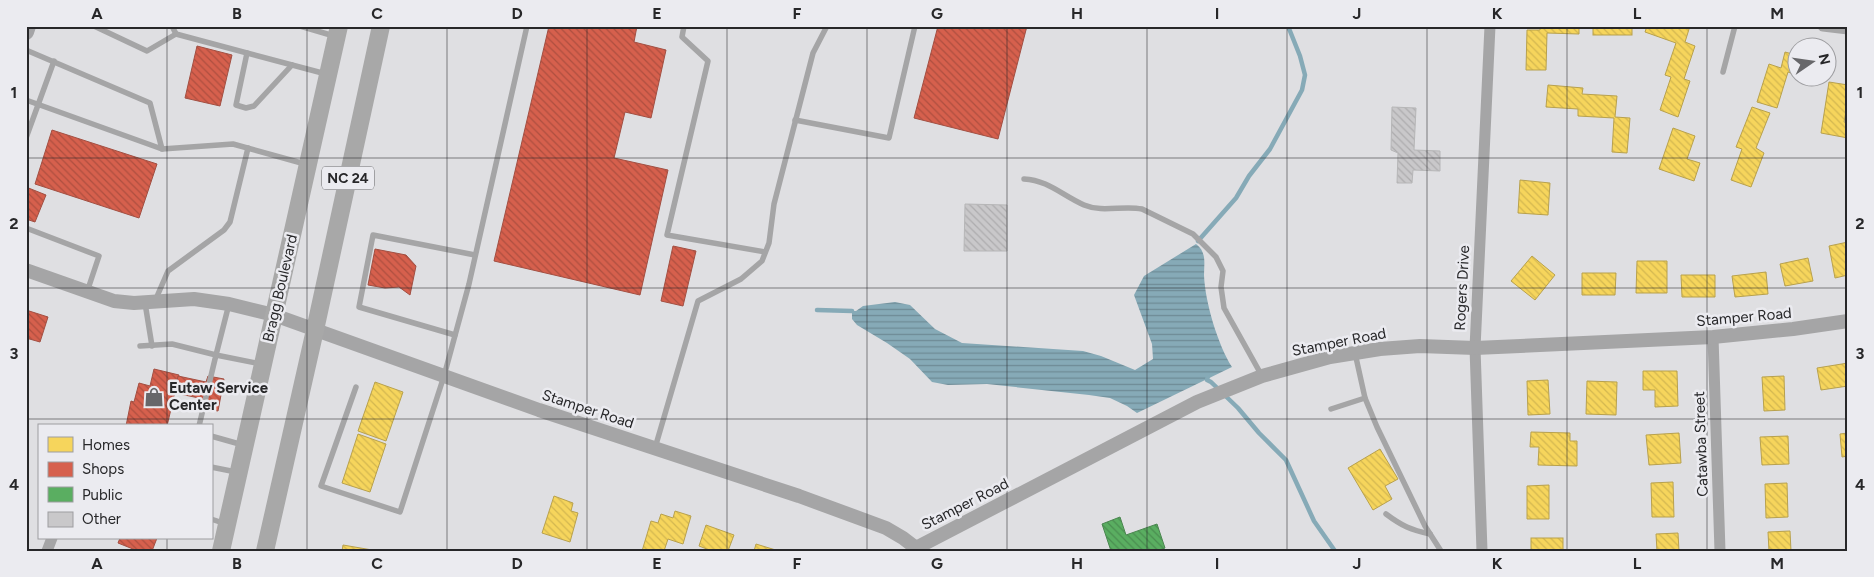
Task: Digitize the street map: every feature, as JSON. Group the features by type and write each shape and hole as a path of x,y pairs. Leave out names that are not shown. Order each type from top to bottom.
{"main road":[{"path":"26,32 28,26"},
{"name":"NC 24","path":"265,551 381,26"},
{"name":"Bragg Boulevard","path":"221,551 219,522 239,473 338,32"}],"street":[{"name":"Rogers Drive","path":"1482,551 1474,348 1490,26"},
{"path":"1823,26 1848,29"},
{"name":"Stamper Road","path":"26,270 114,301 150,302 194,299 229,304 274,315 539,410 799,496 886,528 904,538 918,549 1193,404 1262,376 1330,357 1380,349 1420,346 1474,348 1713,337 1793,329 1848,320"},
{"name":"Catawba Street","path":"1713,337 1720,551"}],"lane":[{"path":"94,26 147,51 176,34 328,74"},
{"path":"172,26 176,34"},
{"path":"300,26 338,32"},
{"path":"356,387 321,486 400,512 444,376 469,284 527,26"},
{"path":"684,26 682,37 708,61 667,235 765,252"},
{"path":"655,448 698,301 740,279 762,261 769,242 774,204 813,53 827,26"},
{"path":"795,120 889,138 915,26"},
{"path":"1723,72 1735,26"},
{"path":"26,50 150,103 162,149"},
{"path":"247,53 236,105 246,108 254,106 292,65"},
{"path":"26,138 54,61"},
{"path":"26,100 162,149 233,144 308,165"},
{"path":"152,346 150,302 168,271 224,230 230,222 248,148"},
{"path":"1024,179 1037,179 1084,205 1097,209 1133,207 1142,209 1193,234 1216,256 1223,271 1221,287 1224,308 1262,376"},
{"path":"26,228 99,256 87,292"},
{"path":"455,335 358,307 373,235 475,255"},
{"path":"199,424 229,304"},
{"path":"140,346 172,344 263,364"},
{"path":"1355,353 1365,398 1377,427 1430,534 1441,551"},
{"path":"1331,409 1365,398"},
{"path":"212,436 245,445"},
{"path":"212,466 239,473"},
{"path":"1386,514 1400,525 1414,531 1430,534"}],"water":[{"path":"1196,244 1200,247 1203,254 1205,286 1213,323 1232,367 1137,413 1110,398 987,384 948,385 932,382 910,359 857,325 852,319 852,311 856,311 863,306 895,302 910,305 935,329 962,343 1083,351 1135,370 1153,359 1152,344 1134,295 1144,276"}],"building: Homes":[{"path":"1540,26 1579,26 1579,34 1547,33 1546,70 1526,70 1527,30 1540,30"},
{"path":"1593,26 1632,26 1632,35 1593,35"},
{"path":"1647,26 1690,26 1685,42 1695,46 1684,79 1690,81 1678,117 1660,110 1671,77 1665,75 1676,43 1645,32"},
{"path":"1786,52 1786,79 1777,108 1757,102 1769,64 1781,68"},
{"path":"1836,83 1848,85 1848,101 1844,122 1848,123 1848,138 1821,133 1828,88 1836,88"},
{"path":"1548,85 1583,88 1582,94 1617,96 1615,117 1630,118 1627,153 1612,152 1614,118 1578,116 1578,109 1546,107"},
{"path":"1752,107 1770,113 1756,148 1764,153 1751,187 1731,180 1742,149 1736,147"},
{"path":"1673,128 1695,136 1687,159 1700,163 1694,181 1659,169"},
{"path":"1520,180 1550,183 1548,215 1518,213"},
{"path":"1848,242 1848,275 1835,278 1829,246"},
{"path":"1532,256 1555,275 1535,300 1511,281"},
{"path":"1808,258 1813,281 1785,286 1780,264"},
{"path":"1637,261 1667,261 1667,293 1636,293"},
{"path":"1766,272 1768,294 1735,297 1732,276"},
{"path":"1582,273 1616,273 1615,295 1582,295"},
{"path":"1681,275 1715,275 1715,297 1682,297"},
{"path":"1848,363 1848,386 1821,390 1817,368"},
{"path":"1643,371 1677,371 1678,406 1655,407 1655,390 1643,390"},
{"path":"1784,376 1785,410 1764,411 1762,377"},
{"path":"1548,380 1550,414 1528,415 1527,381"},
{"path":"1587,381 1617,382 1616,415 1586,414"},
{"path":"375,382 403,392 386,441 358,431"},
{"path":"1531,432 1570,433 1570,441 1577,441 1577,466 1538,465 1539,447 1530,447"},
{"path":"1679,433 1681,463 1649,465 1646,435"},
{"path":"1848,433 1848,456 1842,457 1840,434"},
{"path":"358,434 386,444 370,492 342,483"},
{"path":"1788,436 1789,464 1762,465 1760,437"},
{"path":"1380,449 1398,479 1385,486 1392,499 1373,510 1348,468"},
{"path":"1673,482 1674,517 1652,517 1651,483"},
{"path":"1787,483 1788,517 1766,518 1765,484"},
{"path":"1549,485 1549,519 1527,519 1527,486"},
{"path":"554,496 573,503 571,511 578,513 570,542 542,533"},
{"path":"675,511 691,516 683,544 668,539 664,551 642,551 651,521 658,523 661,514 673,518"},
{"path":"706,525 734,535 728,551 712,551 699,546"},
{"path":"1790,531 1791,551 1769,551 1768,532"},
{"path":"1678,533 1679,551 1657,551 1656,534"},
{"path":"1531,538 1563,538 1563,551 1531,551"},
{"path":"756,544 779,551 754,551"},
{"path":"343,545 378,551 342,551"}],"building: Shops":[{"path":"549,26 637,26 634,42 666,50 651,118 625,112 614,158 668,170 640,295 494,261"},
{"path":"938,26 1027,26 998,139 914,118"},
{"path":"197,46 232,55 220,106 185,98"},
{"path":"52,130 157,164 139,218 35,184"},
{"path":"26,187 46,195 35,222 26,219"},
{"path":"673,246 696,251 683,306 661,301"},
{"path":"375,249 406,255 416,266 410,295 399,287 385,288 368,285"},
{"path":"26,310 48,317 40,342 26,338"},
{"name":"Eutaw Service Center","path":"154,369 179,375 167,424 126,424 131,401 134,402 139,383 150,386"},
{"path":"178,376 206,382 208,376 224,379 218,411 197,407 199,398 175,393"},
{"path":"119,540 156,540 152,551 138,551 118,543"}],"building: Public":[{"path":"1120,517 1126,535 1157,524 1165,548 1157,551 1111,551 1102,524"}],"building: Other":[{"path":"1392,107 1416,108 1414,150 1440,151 1440,171 1413,170 1412,183 1397,183 1398,153 1391,150"},
{"path":"965,204 1007,205 1007,251 964,251"}],"waterway":[{"path":"1198,241 1236,198 1249,176 1270,149 1302,90 1305,75 1300,56 1288,26"},
{"path":"817,310 852,311"},
{"path":"1208,376 1207,380 1238,408 1259,433 1286,460 1314,521 1335,551"}],"place":[{"name":"Eutaw Service Center","path":"154,397"}]}
